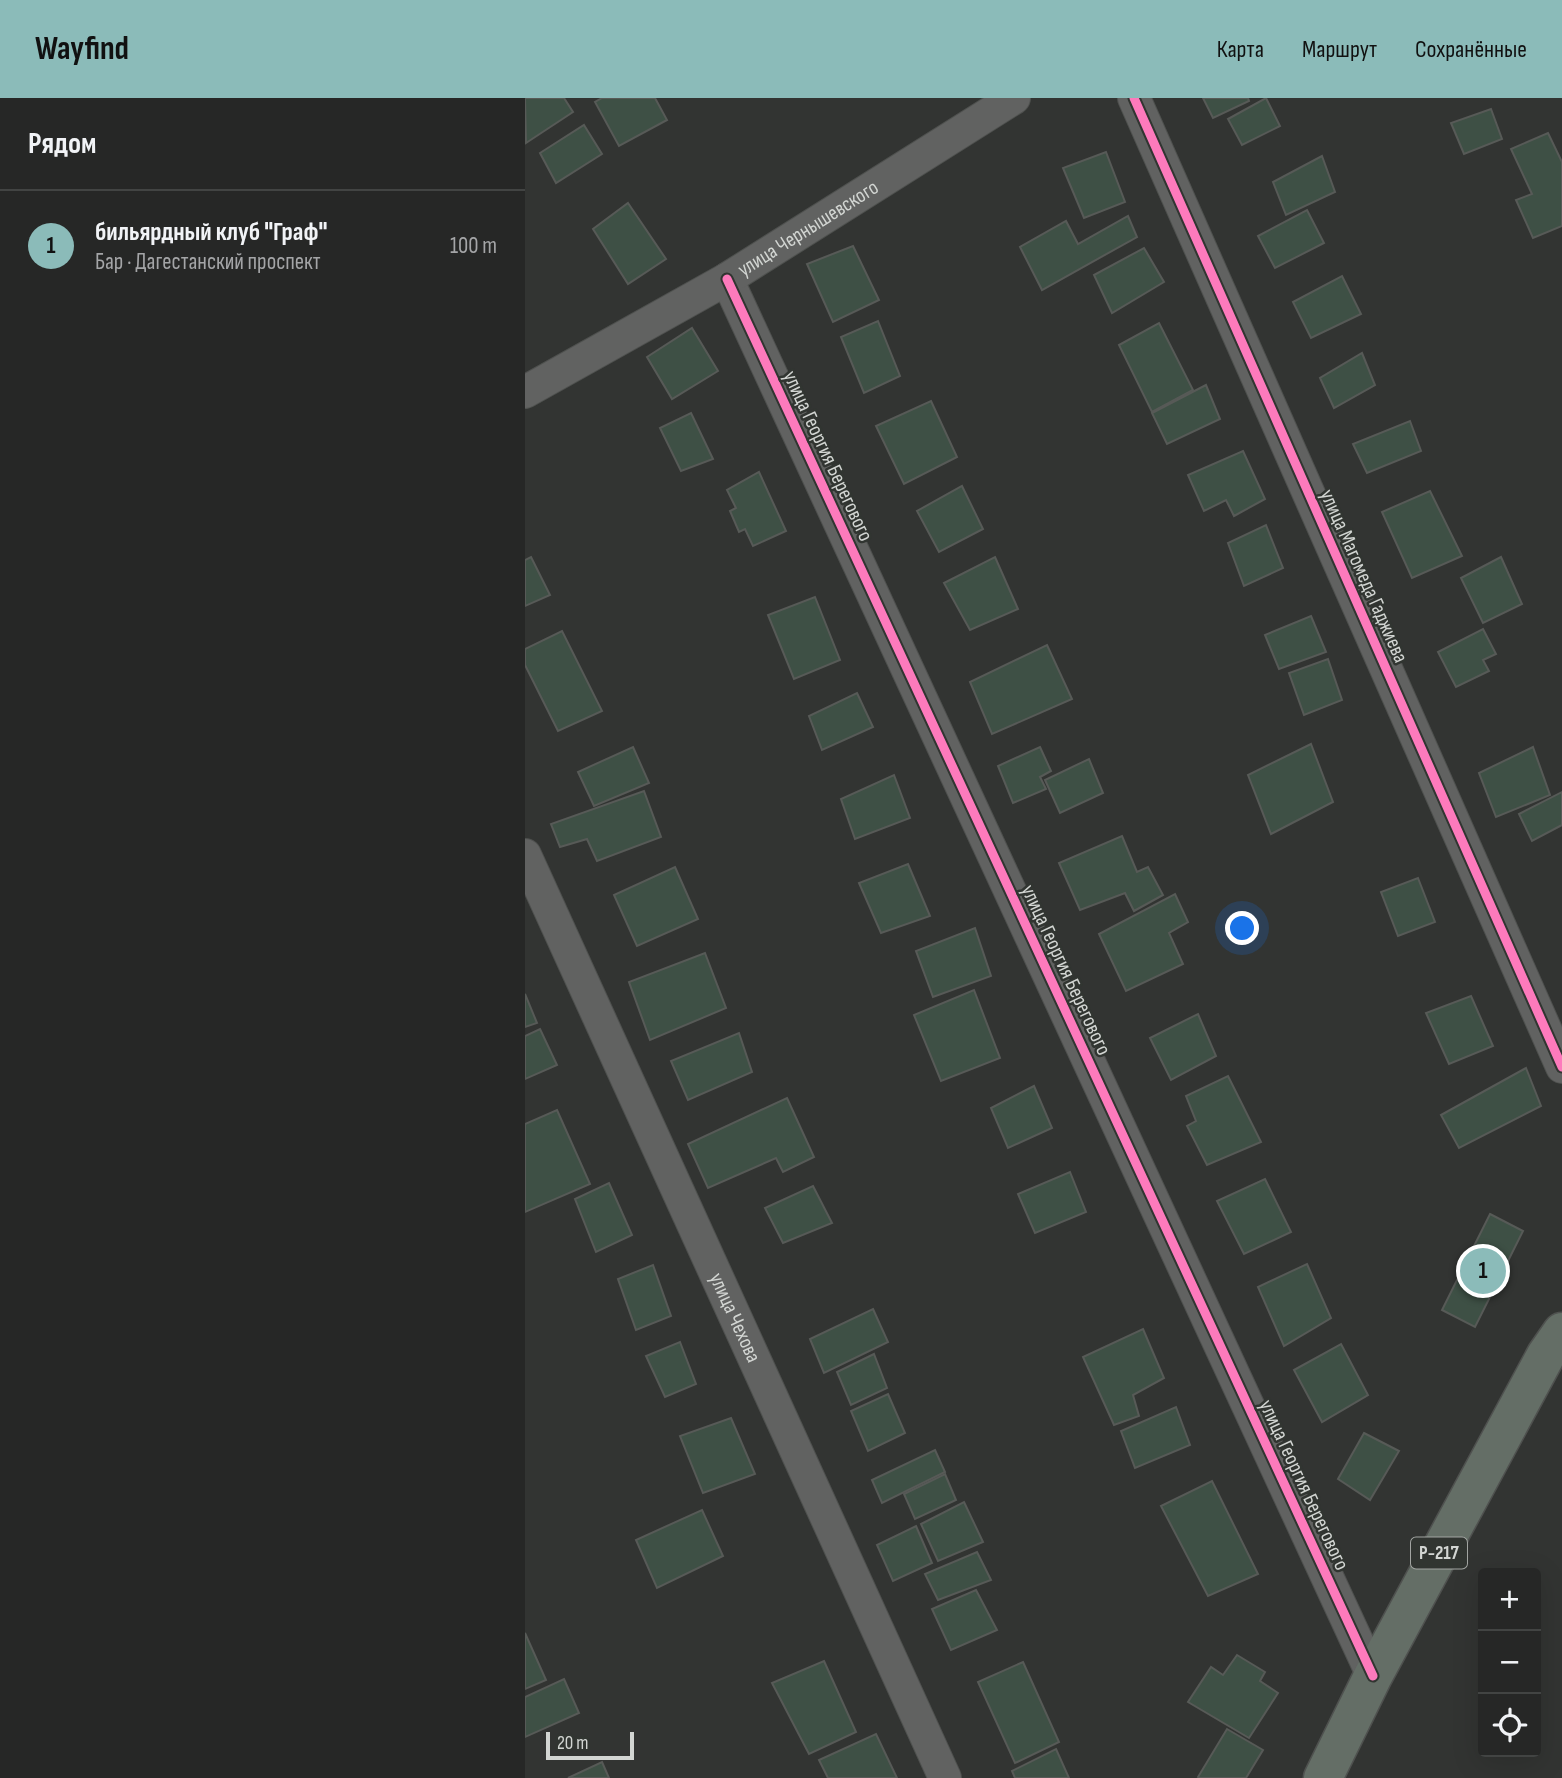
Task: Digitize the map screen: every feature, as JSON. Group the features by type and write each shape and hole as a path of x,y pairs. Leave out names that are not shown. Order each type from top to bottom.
{"highway":[{"name":"Р-217","path":"1323,1778 1373,1676 1557,1351"}],"street":[{"name":"улица Чернышевского","path":"525,391 727,279 1014,98"},
{"name":"улица Магомеда Гаджиева","path":"1134,98 1562,1067"},
{"name":"улица Георгия Берегового","path":"727,279 1373,1676"},
{"name":"улица Чехова","path":"525,855 945,1778"}],"building":[{"path":"525,98 564,98 573,112 526,143"},
{"path":"602,98 655,98 667,120 619,146 595,102"},
{"path":"1203,98 1248,98 1249,101 1213,118"},
{"path":"1266,98 1280,126 1242,145 1228,119"},
{"path":"1491,109 1502,139 1464,154 1451,123"},
{"path":"584,125 602,154 556,183 540,153"},
{"path":"1548,133 1562,162 1562,226 1533,238 1516,200 1532,194 1511,149"},
{"path":"1106,152 1125,202 1084,218 1063,168"},
{"path":"1322,156 1335,192 1286,215 1273,182"},
{"path":"628,203 666,259 628,284 593,229"},
{"path":"1307,210 1324,243 1275,268 1258,236"},
{"path":"1128,216 1137,237 1042,290 1020,247 1066,221 1078,244"},
{"path":"853,246 879,300 833,322 807,264"},
{"path":"1144,248 1164,282 1112,313 1094,275"},
{"path":"1342,276 1361,314 1311,338 1293,302"},
{"path":"878,321 900,376 864,393 841,337"},
{"path":"1159,323 1193,390 1152,412 1119,345"},
{"path":"692,328 718,371 672,399 647,357"},
{"path":"1362,353 1375,385 1334,408 1320,378"},
{"path":"1206,385 1220,419 1167,444 1152,413"},
{"path":"931,401 957,457 904,484 876,426"},
{"path":"691,413 713,459 681,471 660,428"},
{"path":"1410,421 1421,451 1367,473 1353,444"},
{"path":"1243,451 1265,499 1234,516 1226,500 1204,511 1188,475"},
{"path":"759,472 786,531 753,546 745,529 739,532 730,511 736,508 727,490"},
{"path":"962,486 983,529 939,552 917,511"},
{"path":"1430,491 1462,556 1412,578 1382,512"},
{"path":"1266,525 1283,568 1244,586 1228,543"},
{"path":"531,557 550,595 525,606 525,560"},
{"path":"995,557 1018,609 970,630 944,583"},
{"path":"1501,557 1522,604 1483,623 1461,578"},
{"path":"815,597 840,660 794,679 768,615"},
{"path":"1311,616 1326,652 1279,669 1265,635"},
{"path":"1483,629 1496,654 1483,660 1489,671 1456,687 1438,652"},
{"path":"562,631 602,711 558,731 525,665 525,649"},
{"path":"1047,645 1072,699 992,734 970,682"},
{"path":"1328,659 1342,700 1304,715 1289,673"},
{"path":"857,693 873,727 822,750 809,716"},
{"path":"1311,744 1333,802 1271,834 1248,775"},
{"path":"633,747 649,783 594,806 578,772"},
{"path":"1040,747 1051,771 1040,777 1046,789 1013,803 998,766"},
{"path":"1533,747 1550,795 1496,817 1479,773"},
{"path":"1089,759 1103,793 1060,813 1045,780"},
{"path":"894,775 910,818 855,839 841,799"},
{"path":"644,791 661,837 597,861 587,839 560,847 551,824"},
{"path":"1562,792 1562,825 1532,841 1519,814"},
{"path":"1122,836 1137,872 1148,867 1163,895 1134,911 1125,893 1080,910 1059,863"},
{"path":"908,864 930,916 881,933 859,883"},
{"path":"675,867 698,919 637,946 614,895"},
{"path":"1418,878 1435,922 1398,936 1381,892"},
{"path":"1175,894 1188,922 1169,933 1183,964 1126,991 1099,934"},
{"path":"975,928 991,976 933,997 916,951"},
{"path":"705,953 726,1008 650,1040 629,982"},
{"path":"974,990 1000,1058 941,1081 914,1015"},
{"path":"525,994 537,1023 525,1027"},
{"path":"1471,996 1493,1046 1449,1064 1426,1013"},
{"path":"1198,1014 1216,1056 1171,1080 1150,1038"},
{"path":"540,1029 557,1065 525,1079 525,1036"},
{"path":"739,1033 752,1072 688,1100 671,1061"},
{"path":"1526,1068 1541,1106 1459,1148 1441,1115"},
{"path":"1228,1076 1261,1142 1207,1165 1187,1126 1196,1121 1186,1096"},
{"path":"1034,1086 1052,1128 1008,1148 991,1108"},
{"path":"787,1098 814,1157 783,1172 776,1158 708,1188 688,1144"},
{"path":"557,1110 590,1184 525,1212 525,1124"},
{"path":"1070,1172 1086,1212 1035,1233 1018,1194"},
{"path":"1265,1179 1291,1232 1244,1254 1217,1201"},
{"path":"609,1183 632,1235 596,1252 575,1199"},
{"path":"813,1186 832,1223 783,1243 765,1208"},
{"path":"1490,1214 1523,1231 1475,1327 1442,1310"},
{"path":"1307,1264 1331,1318 1284,1346 1258,1287"},
{"path":"653,1265 671,1316 636,1330 618,1279"},
{"path":"873,1309 888,1342 824,1373 810,1339"},
{"path":"1143,1329 1164,1378 1133,1395 1139,1416 1114,1425 1083,1357"},
{"path":"680,1342 696,1384 665,1397 646,1356"},
{"path":"1341,1344 1368,1395 1322,1422 1294,1370"},
{"path":"874,1354 887,1388 851,1405 837,1372"},
{"path":"888,1394 905,1433 868,1451 851,1411"},
{"path":"1176,1407 1190,1445 1135,1468 1121,1431"},
{"path":"731,1418 755,1474 703,1493 680,1436"},
{"path":"1364,1433 1399,1451 1370,1500 1338,1479"},
{"path":"935,1450 945,1472 882,1503 872,1480"},
{"path":"945,1474 956,1500 915,1519 904,1494"},
{"path":"1212,1481 1258,1574 1208,1596 1161,1506"},
{"path":"964,1502 983,1542 938,1561 921,1524"},
{"path":"702,1510 723,1556 657,1588 636,1540"},
{"path":"916,1526 932,1563 893,1581 877,1545"},
{"path":"977,1552 991,1580 938,1600 925,1574"},
{"path":"976,1590 997,1630 951,1650 932,1609"},
{"path":"525,1633 546,1680 525,1689"},
{"path":"1237,1655 1265,1672 1260,1681 1278,1693 1249,1738 1188,1702 1211,1667 1223,1675"},
{"path":"824,1661 856,1732 809,1754 772,1683"},
{"path":"1023,1662 1059,1742 1015,1763 978,1682"},
{"path":"564,1679 579,1713 525,1737 525,1697"},
{"path":"1227,1729 1263,1750 1246,1778 1199,1778 1198,1777"},
{"path":"876,1734 897,1778 828,1778 819,1760"},
{"path":"1056,1749 1069,1778 1015,1778 1012,1771"},
{"path":"602,1762 609,1778 568,1778"}],"cycle path":[{"path":"1134,98 1562,1067"},
{"path":"727,279 1373,1676"}],"place":[{"name":"бильярдный клуб \"Граф\"","path":"1483,1271"}]}
